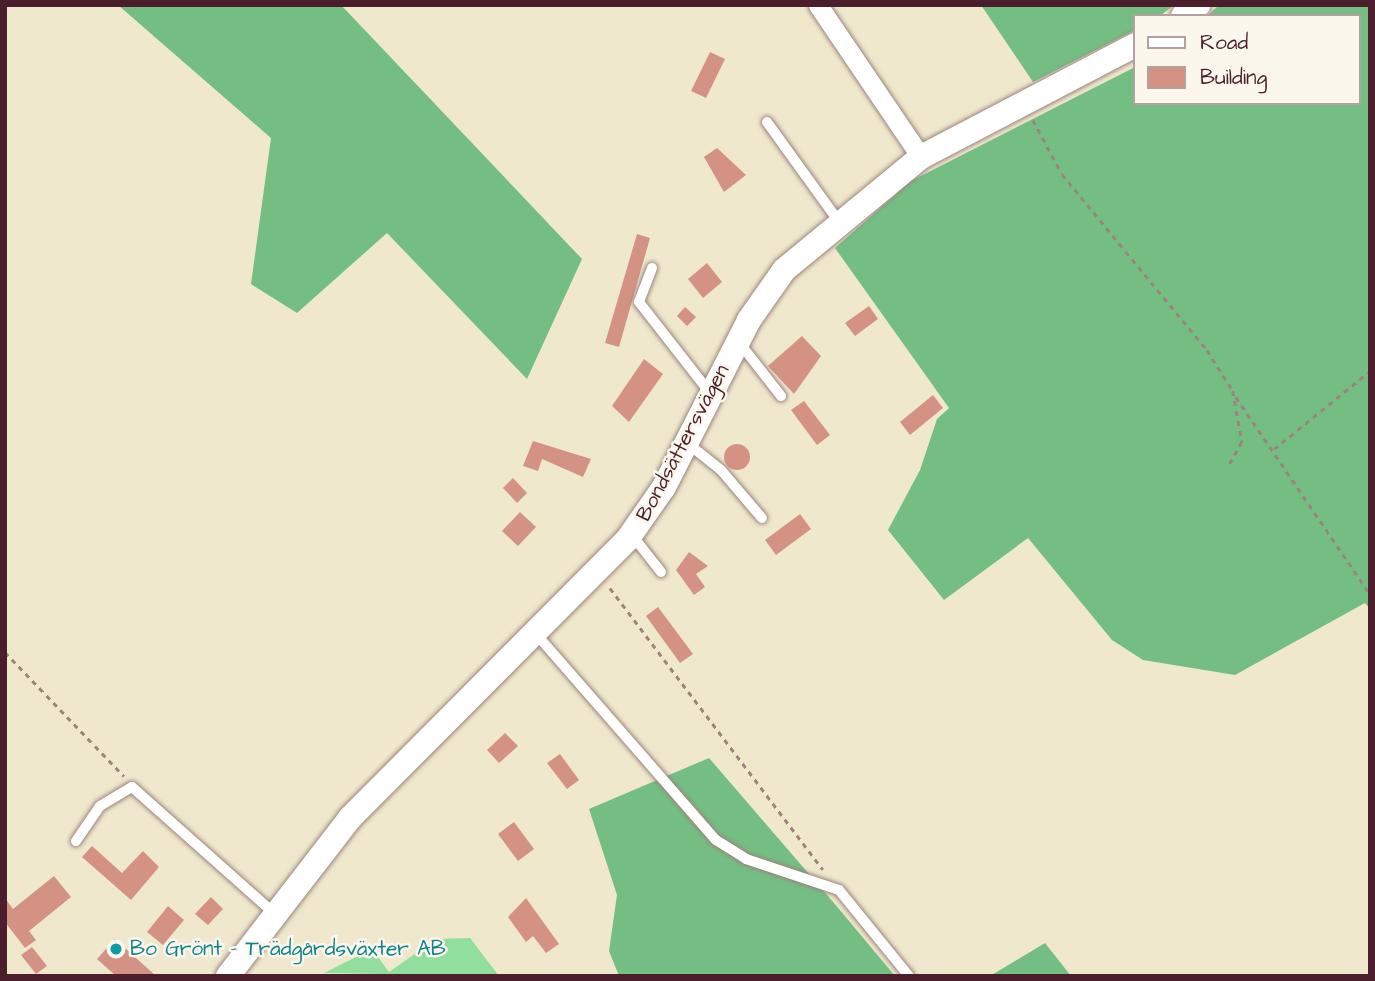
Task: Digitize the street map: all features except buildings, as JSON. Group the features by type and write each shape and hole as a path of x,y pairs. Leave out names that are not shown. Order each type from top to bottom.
{"street":[{"path":"818,5 921,157"},
{"name":"Bondsättersvägen","path":"228,976 350,818 537,635 632,535 738,341 784,270 921,157 1134,46"}],"lane":[{"path":"767,122 840,222"},
{"path":"652,268 639,303 710,394"},
{"path":"738,341 781,396"},
{"path":"685,442 721,470 762,518"},
{"path":"632,535 662,572"},
{"path":"537,635 716,840 746,859 839,890 909,976"},
{"path":"76,841 100,806 132,787 274,913"}],"path":[{"path":"1025,101 1062,174 1207,350 1370,594"},
{"path":"1274,449 1370,370"},
{"path":"1228,467 1242,442 1233,391"},
{"path":"597,571 839,890"},
{"path":"5,652 106,752 132,787"}],"green space":[{"path":"118,5 341,5 582,259 527,379 387,233 297,313 251,284 271,138"},
{"path":"981,5 1174,5 1163,14 1134,14 1134,31 1033,82"},
{"path":"1219,5 1370,5 1370,609 1365,603 1235,675 1143,660 1112,640 1028,538 944,600 888,530 920,470 937,419 949,408 835,248 911,181 1134,68 1134,105 1361,105 1361,14 1209,14"},
{"path":"709,758 895,976 619,976 609,951 617,895 589,809"},
{"path":"470,938 499,976 324,973 372,949 389,972 436,939"},
{"path":"1045,943 1071,976 990,976"}],"place":[{"name":"Bo Grönt - Trädgårdsväxter AB","path":"116,949"}]}
